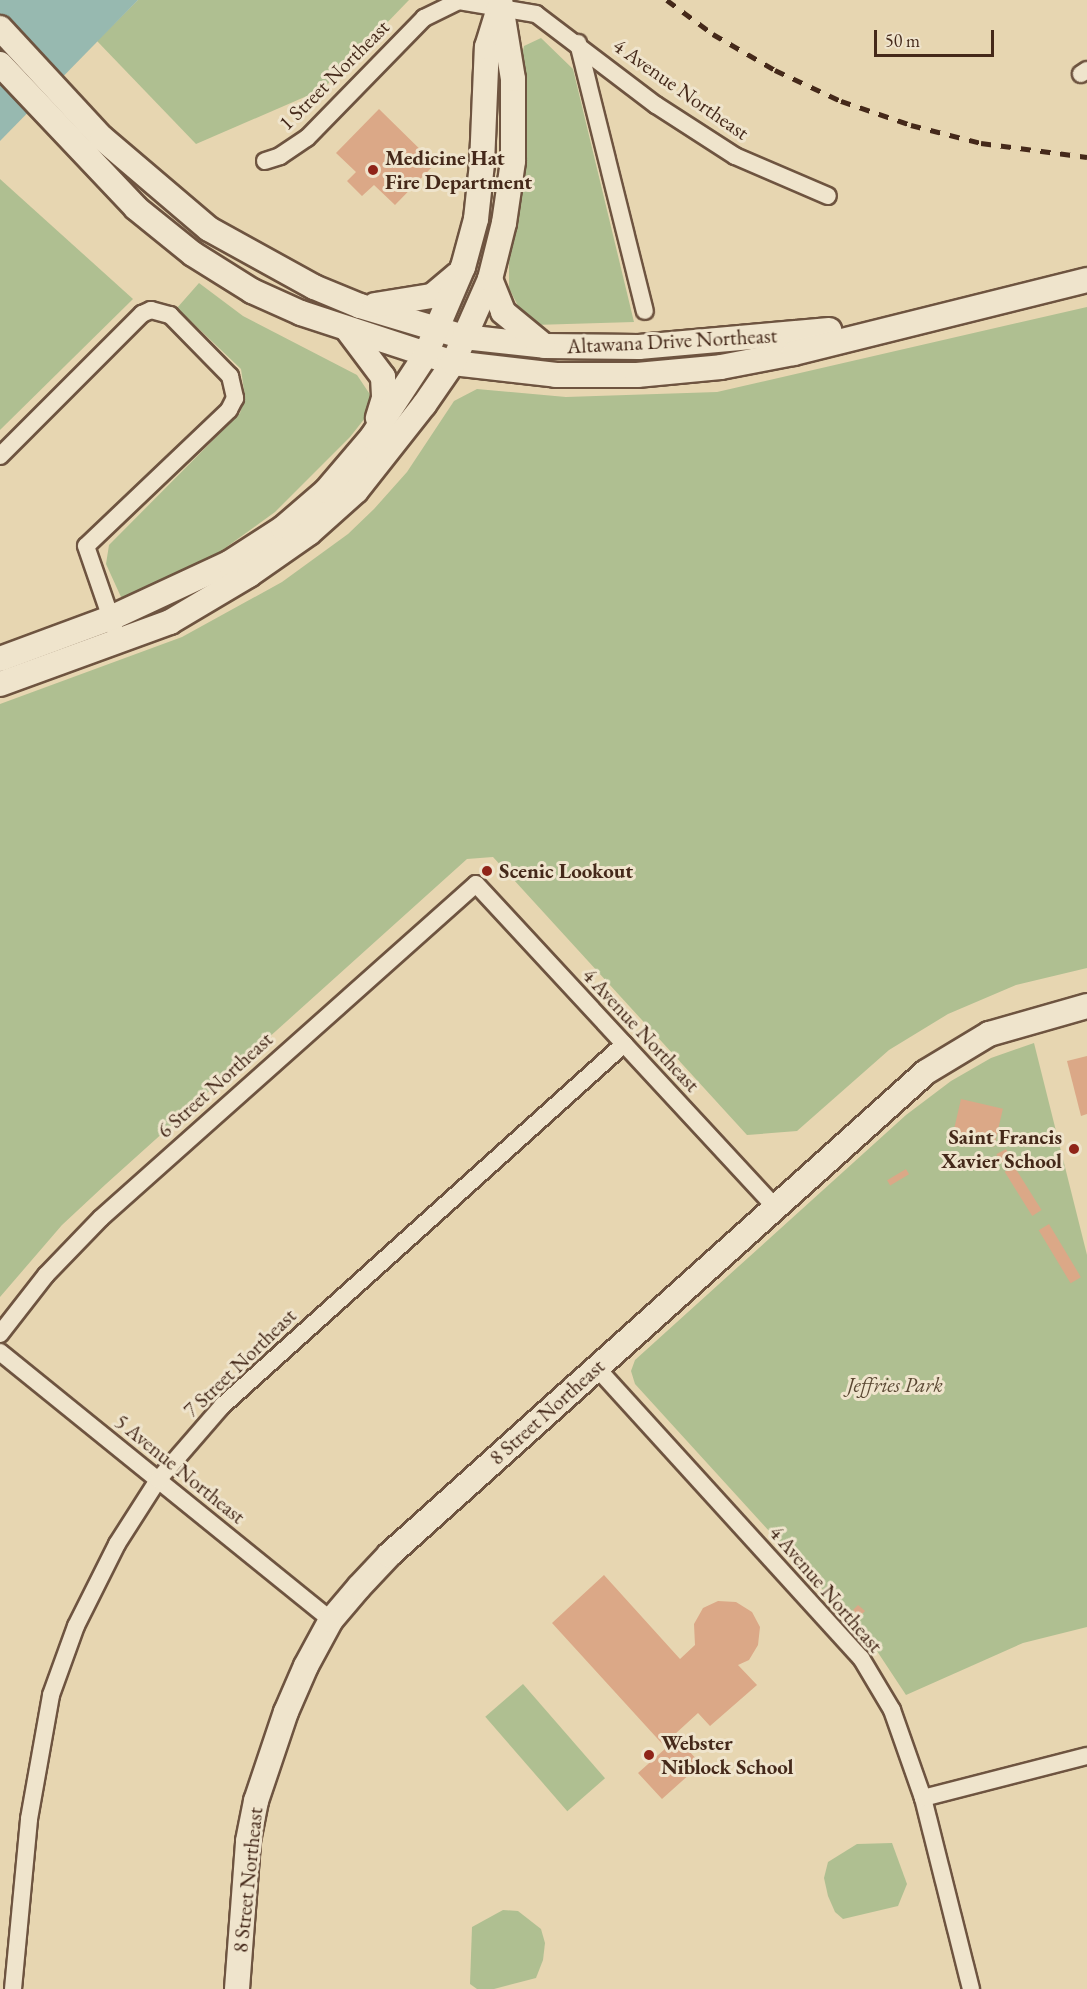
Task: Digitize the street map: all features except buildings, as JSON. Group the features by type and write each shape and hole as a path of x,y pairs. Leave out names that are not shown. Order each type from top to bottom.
{"main road":[{"path":"0,659 111,618 229,563 283,528 326,491 372,437 425,356 463,267 476,219 482,164 487,47 500,3"},
{"path":"0,684 171,622 249,575 309,533 356,491 453,363 490,279 513,161 513,79 500,3"},
{"name":"Altawana Drive Northeast","path":"0,28 102,138 210,229 314,287 360,306 436,330 464,337 545,346 639,346 719,341 944,313"},
{"name":"Altawana Drive Northeast","path":"0,64 136,208 193,254 252,291 347,329 425,356 453,363 556,375 638,375 709,368 794,353 944,313 1087,280"},
{"path":"360,306 411,302 432,296 449,285 463,267"},
{"path":"490,279 503,312 545,346"},
{"path":"347,329 383,377 384,398 372,437"},
{"name":"8 Street Northeast","path":"237,1989 248,1841 256,1801 286,1712 331,1620 389,1555 774,1206 926,1072 956,1052 1028,1020 1087,1006"}],"street":[{"name":"1 Street Northeast","path":"265,161 280,156 308,138 424,18 459,2 500,3"},
{"name":"4 Avenue Northeast","path":"500,3 536,14 578,43 656,105 735,156 828,196"},
{"name":"4 Avenue Northeast","path":"578,43 645,310"},
{"path":"0,456 142,314 151,310 170,315 230,376 235,398 229,410 86,546 119,642"},
{"name":"4 Avenue Northeast","path":"476,884 774,1206"},
{"name":"6 Street Northeast","path":"0,1334 46,1275 101,1218 476,884"},
{"name":"7 Street Northeast","path":"13,1989 29,1820 51,1695 76,1626 117,1544 158,1480 222,1406 624,1044"},
{"name":"5 Avenue Northeast","path":"0,1352 331,1620"},
{"name":"4 Avenue Northeast","path":"596,1367 861,1658 892,1710 923,1798 971,1989"},
{"path":"923,1798 1087,1756"}],"green space":[{"path":"138,0 409,0 323,89 196,144 97,41"},
{"path":"541,38 573,69 634,322 534,325 523,316 509,288 509,261 525,165 522,56 524,46"},
{"path":"0,179 133,299 0,430"},
{"path":"199,283 243,316 357,375 373,399 369,413 350,437 275,512 192,572 132,598 121,597 106,564 109,545 240,413 245,398 241,369 177,308"},
{"path":"1087,307 1087,968 1016,985 948,1014 889,1050 797,1131 747,1135 493,857 467,859 62,1225 0,1297 0,704 182,637 282,582 348,534 374,509 407,472 454,401 477,389 566,397 717,392"},
{"name":"Jeffries Park","path":"1034,1043 1087,1255 1087,1627 1023,1643 906,1695 873,1645 635,1384 631,1371 635,1360 906,1115 951,1081 991,1058"},
{"path":"523,1684 605,1778 567,1811 485,1717"},
{"path":"892,1843 907,1884 898,1906 843,1919 835,1912 828,1896 824,1878 828,1862 857,1844"},
{"path":"503,1910 518,1911 541,1929 545,1943 543,1960 536,1978 494,1989 477,1989 470,1984 472,1927"}],"water":[{"path":"0,0 138,0 0,141"}],"railway":[{"path":"667,0 713,34 775,70 841,101 911,125 981,143 1087,157"}],"place":[{"name":"Medicine Hat Fire Department","path":"373,170"},
{"name":"Scenic Lookout","path":"487,871"},
{"name":"Saint Francis Xavier School","path":"1074,1149"},
{"name":"Webster Niblock School","path":"649,1755"}]}
